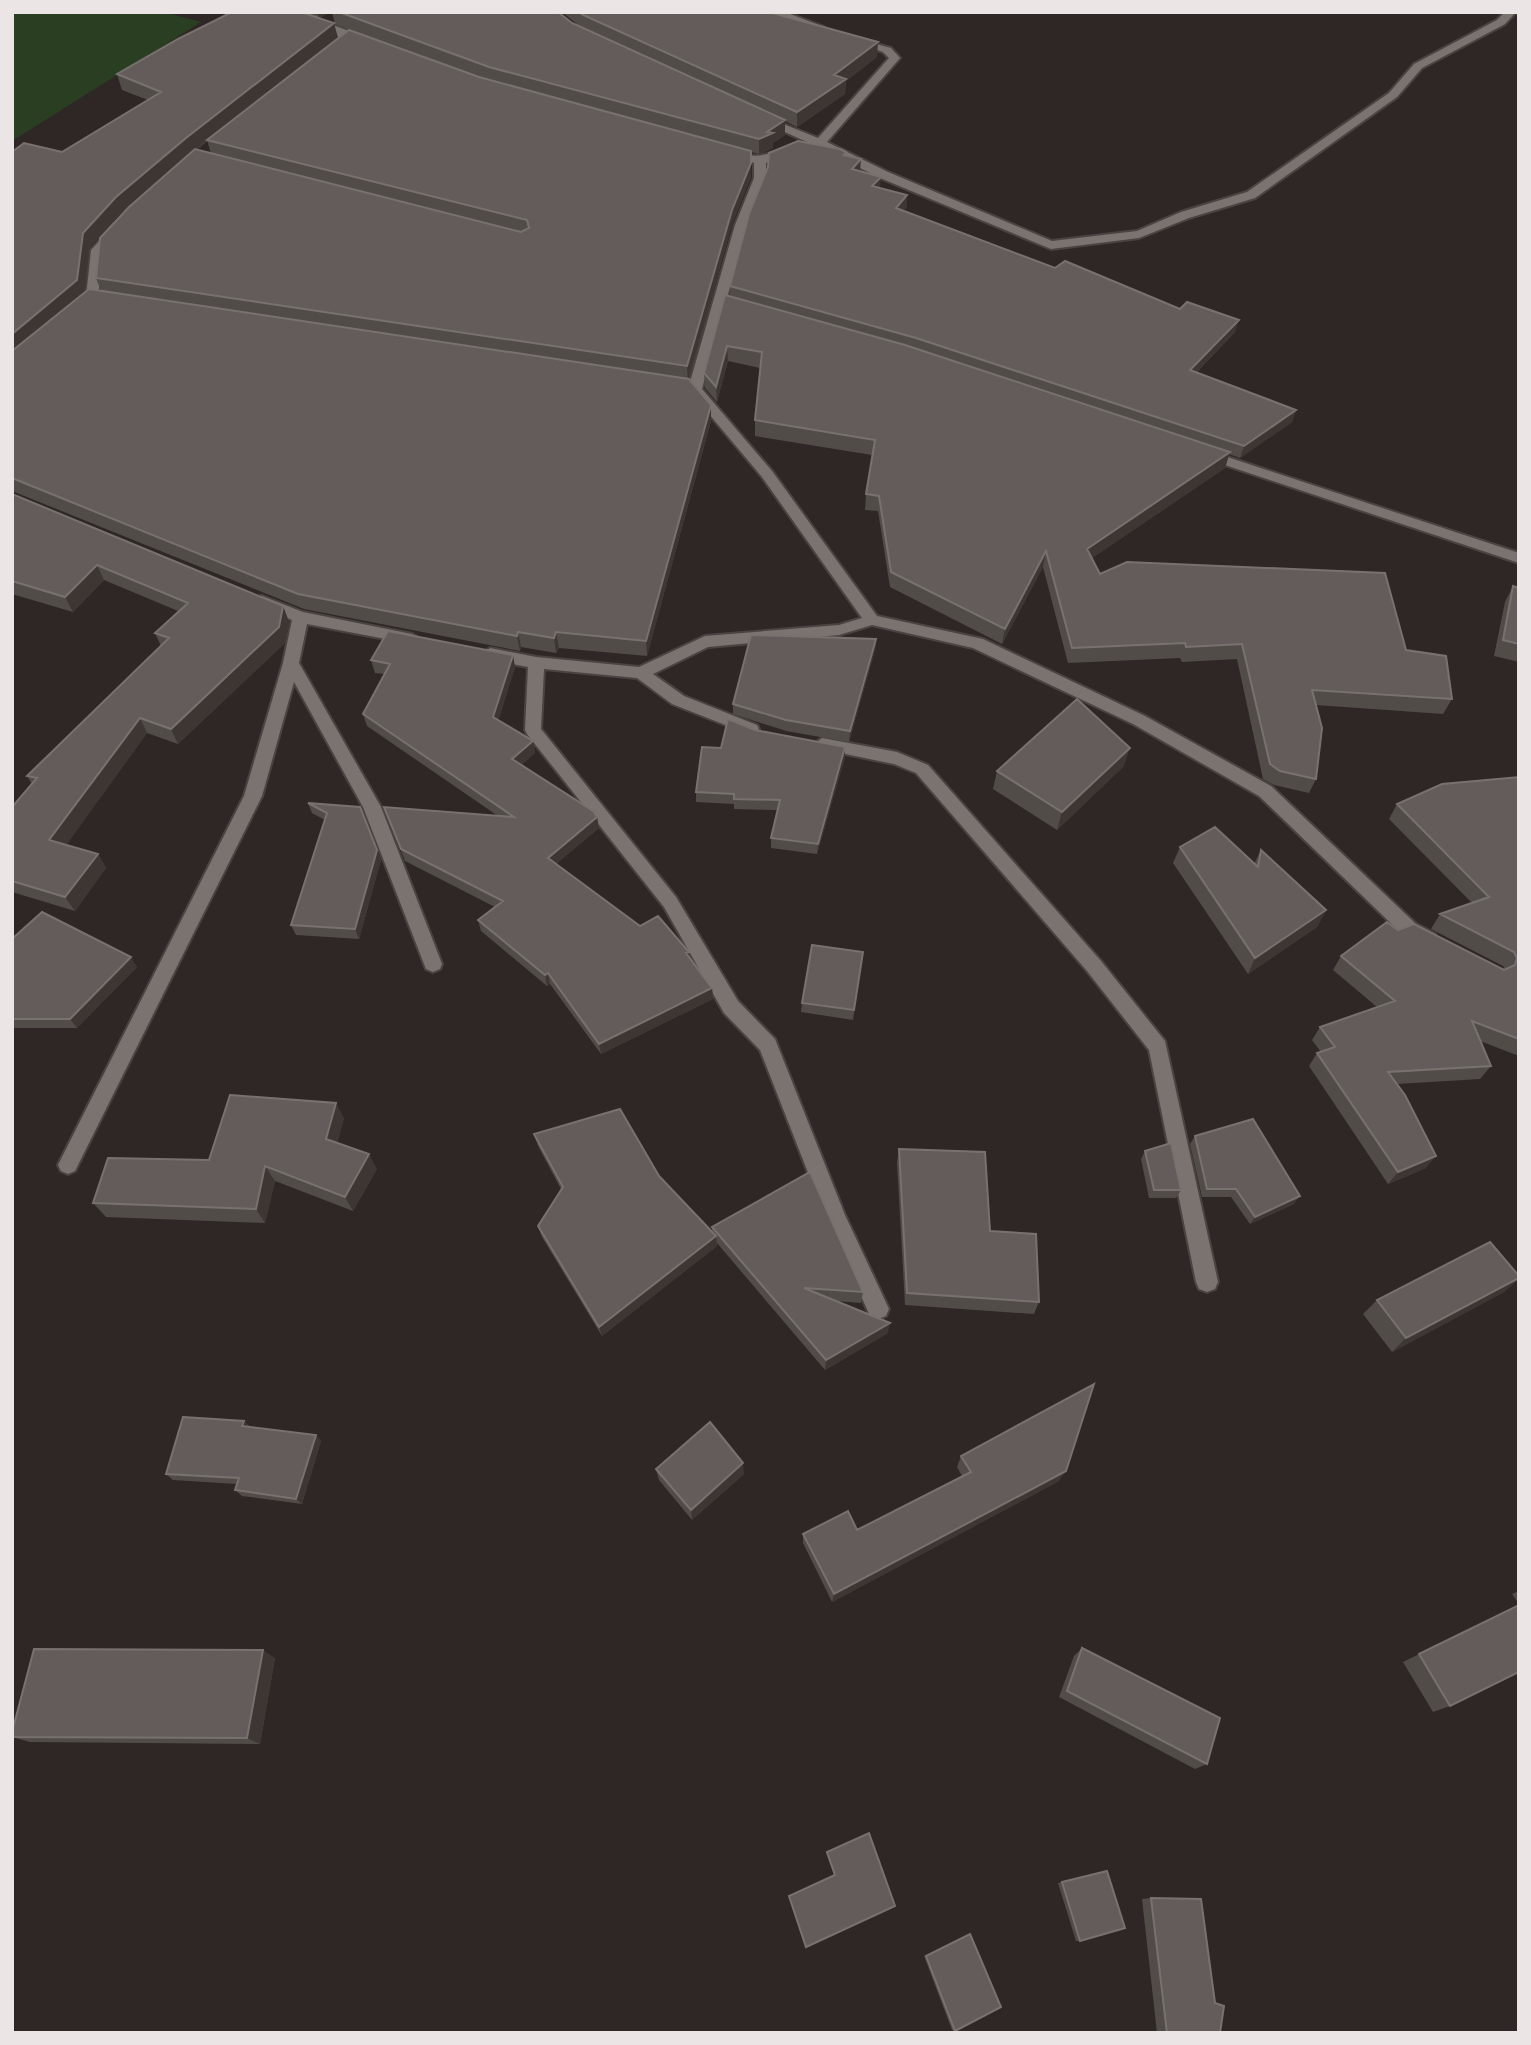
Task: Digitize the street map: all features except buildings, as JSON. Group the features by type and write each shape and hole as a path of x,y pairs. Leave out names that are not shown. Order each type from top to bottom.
{"street":[{"path":"273,12 320,25 386,51"},
{"path":"731,154 761,161 790,148 820,143 895,58 887,50 774,12"},
{"path":"753,115 820,143 884,175 1051,245 1139,234 1185,215 1251,195 1393,94 1418,66 1501,22 1511,12"},
{"path":"320,25 338,17"},
{"path":"338,46 349,38"},
{"path":"761,161 760,178 741,225 728,304 689,388 767,474 872,620"},
{"path":"72,315 99,299 97,250 128,217"},
{"path":"1187,448 1519,558"},
{"path":"249,596 300,617 431,643"},
{"path":"68,1165 253,796 291,663 300,617"},
{"path":"641,673 705,642 839,630 872,620 977,643 1139,720 1265,791 1409,929 1446,948"},
{"path":"471,650 536,663 641,673 678,700 762,734"},
{"path":"291,663 372,807 433,964"},
{"path":"536,663 533,730 670,902 731,1007 768,1045 835,1216 878,1309"},
{"path":"803,741 897,758 922,769 1094,966 1158,1047 1207,1282"}],"green space":[{"path":"12,12 164,12 201,22 12,141"}]}
